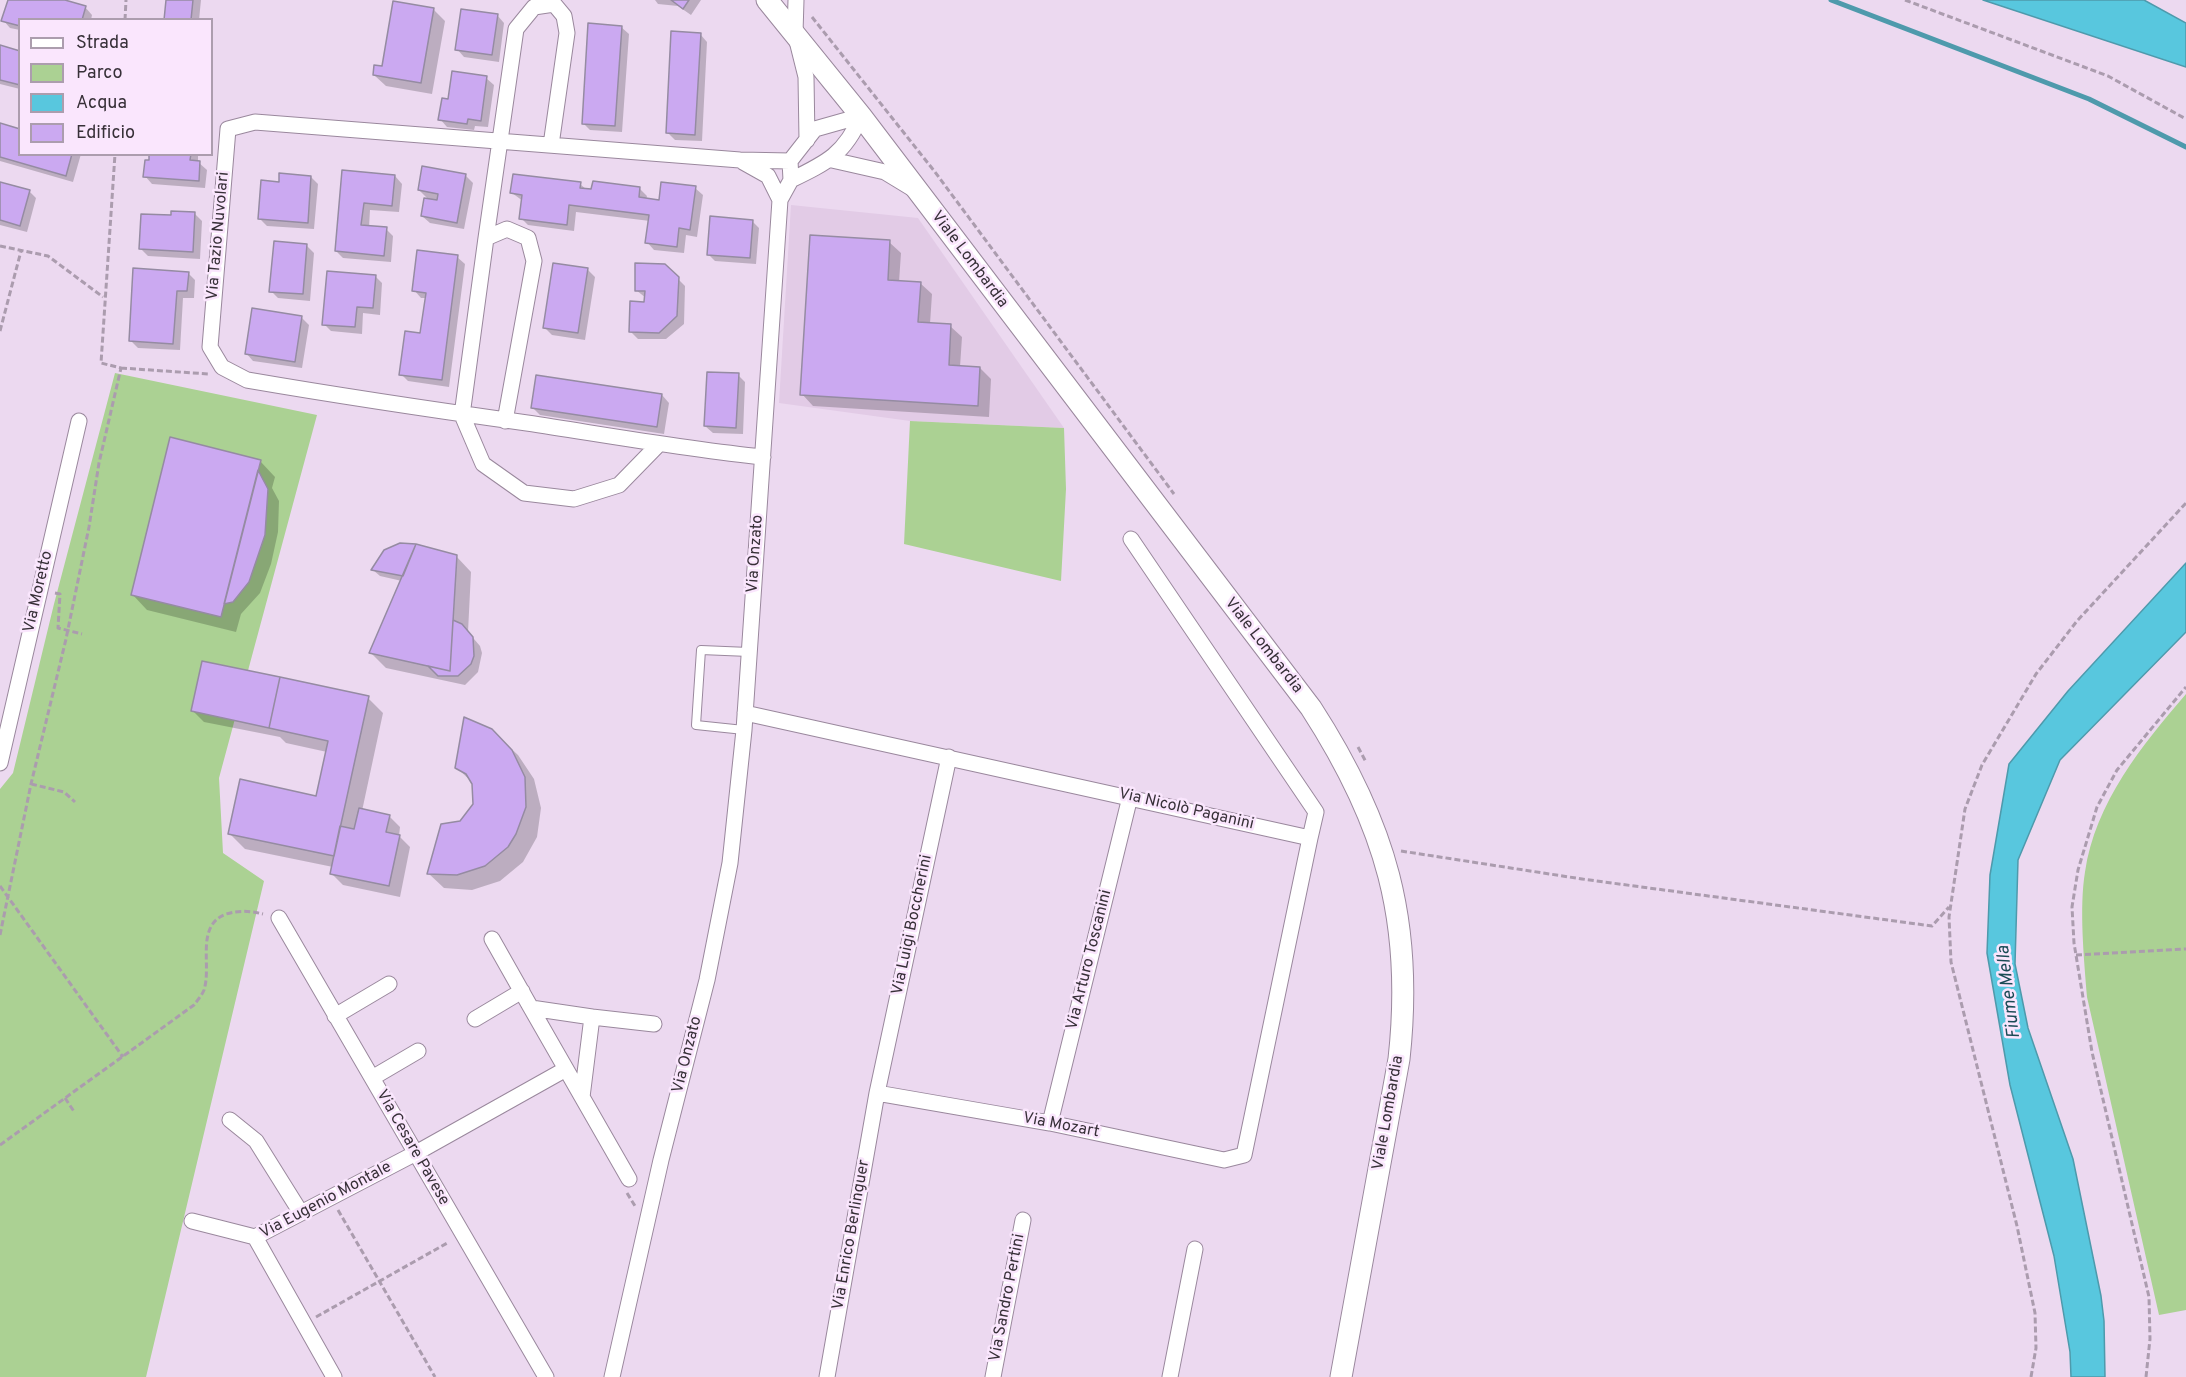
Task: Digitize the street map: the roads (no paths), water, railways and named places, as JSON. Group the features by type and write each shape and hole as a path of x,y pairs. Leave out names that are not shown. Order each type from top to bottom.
{"street":[{"name":"Viale Lombardia","path":"768,0 861,116 1311,708 1339,751 1365,804 1384,854 1396,900 1402,947 1404,1011 1399,1059 1341,1377"},
{"path":"796,0 795,33 806,77 807,140"},
{"path":"551,145 567,33 564,16 554,4 534,7 516,29 462,415 483,464 524,493 574,499 619,485 658,445"},
{"path":"780,200 791,180 790,161 815,129 861,116"},
{"path":"791,180 832,160 853,137 861,116"},
{"name":"Via Tazio Nuvolari","path":"462,415 247,380 222,367 210,347 228,129 255,122 740,160 790,161"},
{"path":"740,160 768,176 780,200"},
{"path":"832,160 885,172 920,194"},
{"name":"Via Onzato","path":"612,1377 661,1160 707,980 730,863 744,730 780,200"},
{"path":"486,238 507,229 528,238 534,261 506,421"},
{"path":"462,415 658,445 763,457"},
{"name":"Via Moretto","path":"0,763 38,590 79,421"},
{"path":"1131,539 1316,812 1310,838"},
{"name":"Via Nicolò Paganini","path":"745,712 1310,838"},
{"name":"Via Luigi Boccherini","path":"877,1093 949,757"},
{"name":"Via Arturo Toscanini","path":"1050,1124 1130,797"},
{"name":"Via Mozart","path":"877,1093 1050,1124 1224,1160 1244,1155 1310,838"},
{"name":"Via Cesare Pavese","path":"279,918 546,1377"},
{"path":"492,939 629,1179"},
{"path":"335,1016 389,984"},
{"path":"475,1019 522,991"},
{"path":"531,1008 654,1024"},
{"path":"582,1097 592,1017"},
{"path":"372,1078 418,1051"},
{"name":"Via Eugenio Montale","path":"334,1377 255,1237 416,1153 566,1069"},
{"name":"Via Enrico Berlinguer","path":"826,1377 877,1093"},
{"path":"230,1120 256,1141 301,1213"},
{"name":"Via Sandro Pertini","path":"993,1377 1023,1220"},
{"path":"192,1221 255,1237"},
{"path":"1170,1377 1195,1249"}],"lane":[{"path":"744,730 696,724 701,650 749,652"}],"water":[{"path":"1983,0 2144,0 2186,23 2186,67"},
{"name":"Fiume Mella","path":"2186,563 2186,632 2060,760 2018,860 2015,964 2028,1028 2073,1159 2104,1321 2105,1377 2071,1377 2070,1352 2054,1256 2010,1085 1987,953 1990,875 2009,764 2068,691"}],"waterway":[{"path":"1831,0 2089,99 2186,147"}]}
